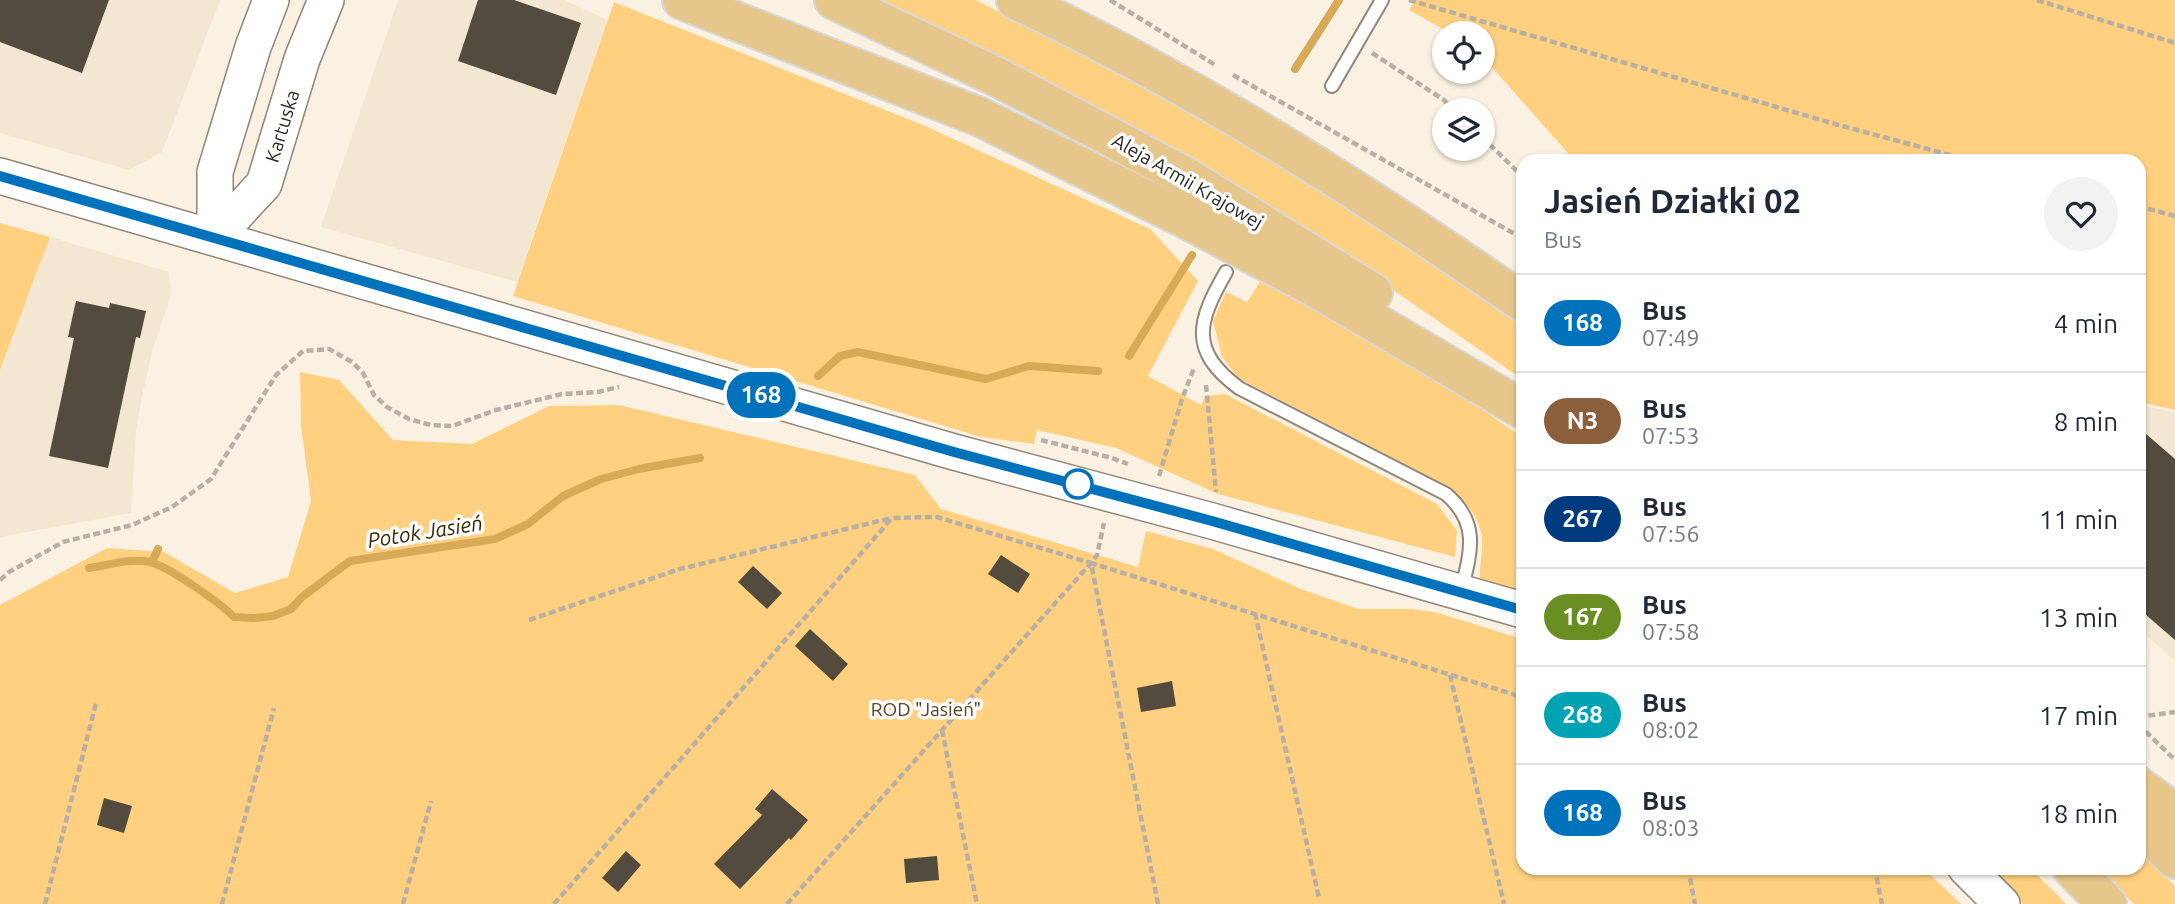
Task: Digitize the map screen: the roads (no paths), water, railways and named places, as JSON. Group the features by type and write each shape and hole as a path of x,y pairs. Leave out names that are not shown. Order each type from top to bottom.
{"main road":[{"path":"682,0 980,117 1186,219 1316,288 1516,405"},
{"name":"Aleja Armii Krajowej","path":"834,0 995,76 1186,177 1341,272 1516,391"},
{"path":"1016,0 1127,56 1280,145 1437,243 1516,298"},
{"path":"2146,792 2175,813"},
{"path":"2146,830 2175,859"},
{"path":"2079,875 2107,904"}],"street":[{"path":"215,237 215,172 253,47 271,0"},
{"name":"Kartuska","path":"215,237 264,184 302,59 326,0"},
{"path":"0,176 954,452 1212,521 1516,608"},
{"path":"1973,875 2002,904"}],"lane":[{"path":"1332,86 1382,0"},
{"path":"1226,272 1208,304 1203,326 1204,344 1211,361 1223,376 1240,388 1446,494 1458,504 1471,533 1461,591"}],"waterway":[{"name":"Potok Jasień","path":"1295,69 1339,0"},
{"name":"Potok Jasień","path":"1129,356 1192,255"},
{"path":"818,376 840,356 858,352 986,379 1029,366 1098,371"},
{"name":"Potok Jasień","path":"89,568 127,561 150,562 194,586 234,617 273,616 291,609 302,597 350,561 495,539 528,524 563,496 601,479 700,458"},
{"path":"152,562 158,549"}],"park label":[{"name":"ROD \"Jasień\"","path":"926,709"}]}
